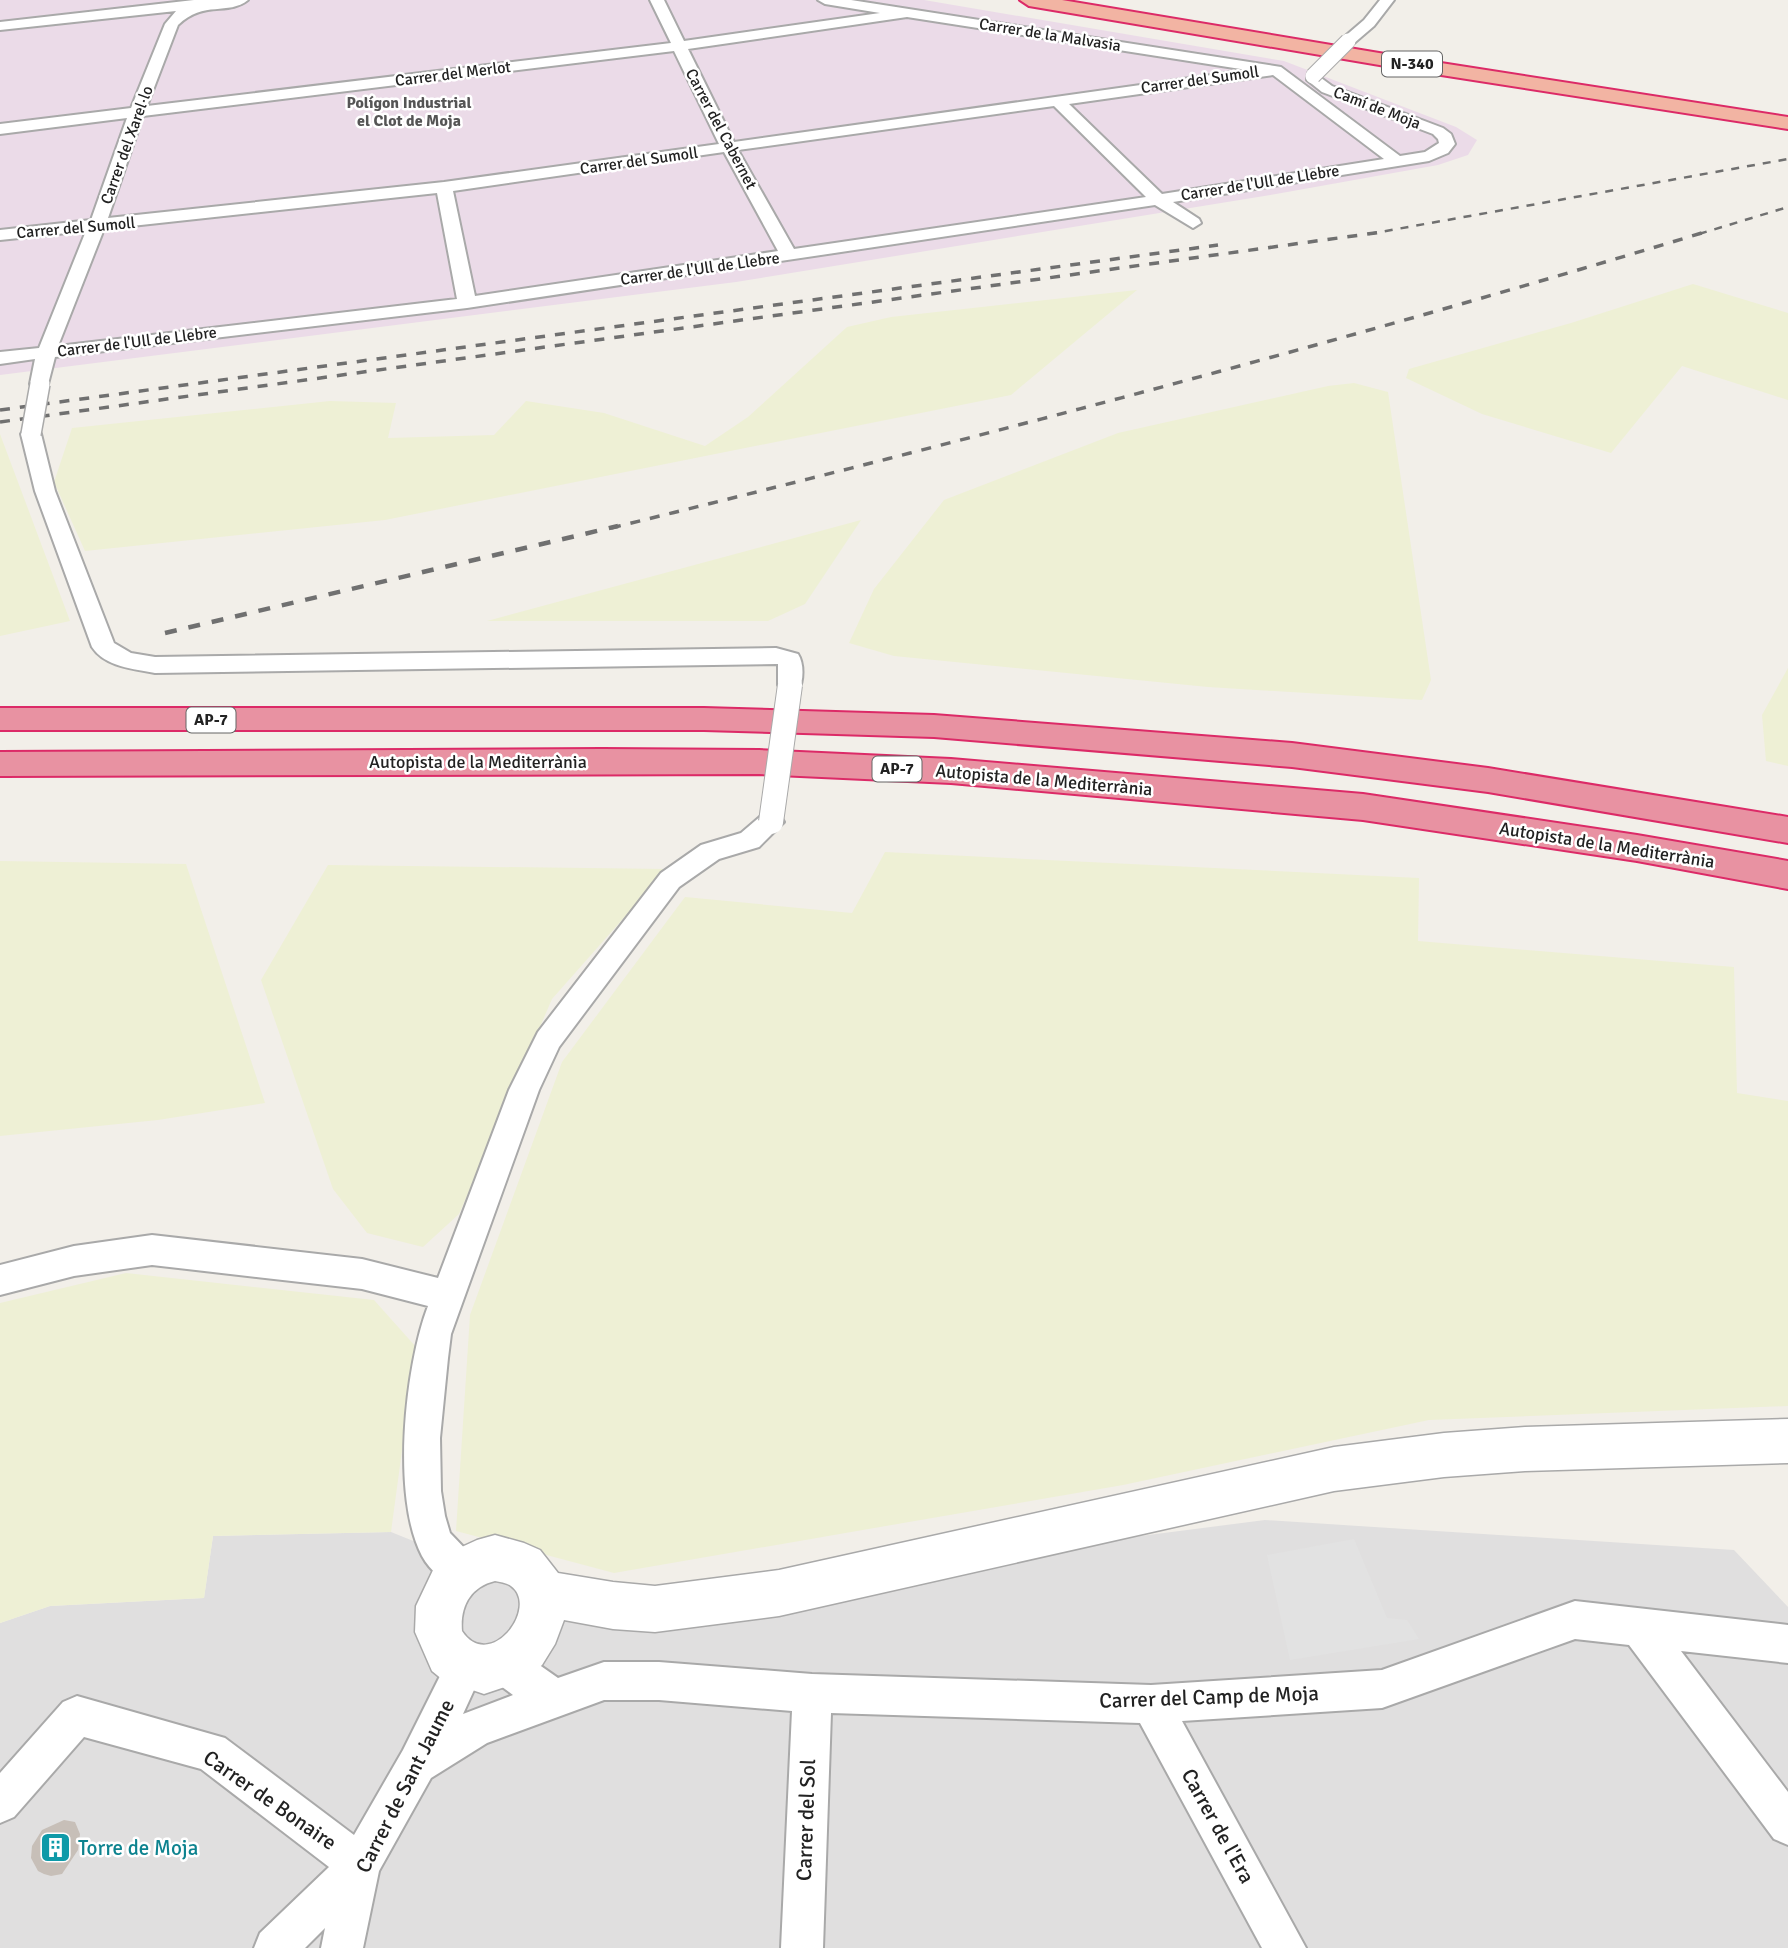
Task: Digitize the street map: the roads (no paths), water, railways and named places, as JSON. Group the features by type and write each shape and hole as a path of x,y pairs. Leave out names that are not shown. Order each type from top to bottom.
{"highway":[{"path":"1011,0 1033,0"},
{"name":"N-340","path":"1033,0 1409,64 1788,122"},
{"name":"AP-7","path":"0,719 626,718 934,726 1305,757 1488,780 1788,830"},
{"name":"Autopista de la Mediterrània","path":"0,764 667,761 759,762 951,771 1363,807 1637,848 1788,875"}],"street":[{"path":"227,0 239,0"},
{"path":"0,26 239,0"},
{"name":"Carrer del Cabernet","path":"657,0 677,46 729,148 789,256"},
{"name":"Carrer de la Malvasia","path":"825,0 1276,70"},
{"name":"Camí de Moja","path":"1387,0 1368,23 1313,76 1314,80 1327,89 1438,131 1446,137 1447,144 1429,156 1397,161"},
{"name":"Carrer del Xarel·lo","path":"165,8 138,113 47,353 31,434 45,491 104,647 125,660 155,665 776,656 790,659 790,685 771,822 750,840 710,852 670,880 548,1040 523,1090 449,1296"},
{"name":"Carrer del Merlot","path":"0,129 677,46 906,13"},
{"path":"1276,70 1397,161"},
{"name":"Carrer del Sumoll","path":"0,235 444,187 1276,70"},
{"path":"1058,100 1157,200 1193,223"},
{"name":"Carrer de l'Ull de Llebre","path":"0,358 467,303 1157,200 1397,161"},
{"path":"444,187 467,303"},
{"path":"0,1280 74,1261 152,1250 362,1274 449,1296 434,1334 428,1377 422,1482 434,1542 462,1572"},
{"path":"543,1593 596,1603 655,1609 708,1603 792,1590 1334,1469 1444,1455 1525,1449 1788,1441"},
{"path":"485,1665 519,1655 531,1642 544,1610 543,1593 537,1578 526,1566 511,1559 486,1560 462,1572 450,1584 441,1600 438,1624 443,1647 453,1659 485,1665 556,1698"},
{"name":"Carrer del Camp de Moja","path":"417,1764 476,1728 604,1681 812,1693 1151,1704 1382,1689 1575,1620 1788,1644"},
{"path":"1640,1628 1788,1825"},
{"name":"Carrer de Sant Jaume","path":"342,1948 360,1865 417,1764 485,1665"},
{"name":"Carrer del Sol","path":"802,1948 812,1693"},
{"name":"Carrer de l'Era","path":"1151,1704 1285,1948"},
{"name":"Carrer de Bonaire","path":"0,1803 77,1716 211,1752 360,1865"},
{"path":"275,1948 360,1865"}],"railway":[{"path":"1374,233 1788,159"},
{"path":"1699,234 1788,207"},
{"path":"1374,233 1382,232"},
{"path":"611,528 1160,388 1705,232"},
{"path":"0,422 1374,233"},
{"path":"1369,234 1374,233"},
{"path":"0,410 1218,245"},
{"path":"165,633 618,526"}],"place":[{"name":"Torre de Moja","path":"55,1848"}],"district":[{"name":"Polígon Industrial el Clot de Moja","path":"409,112"}]}
